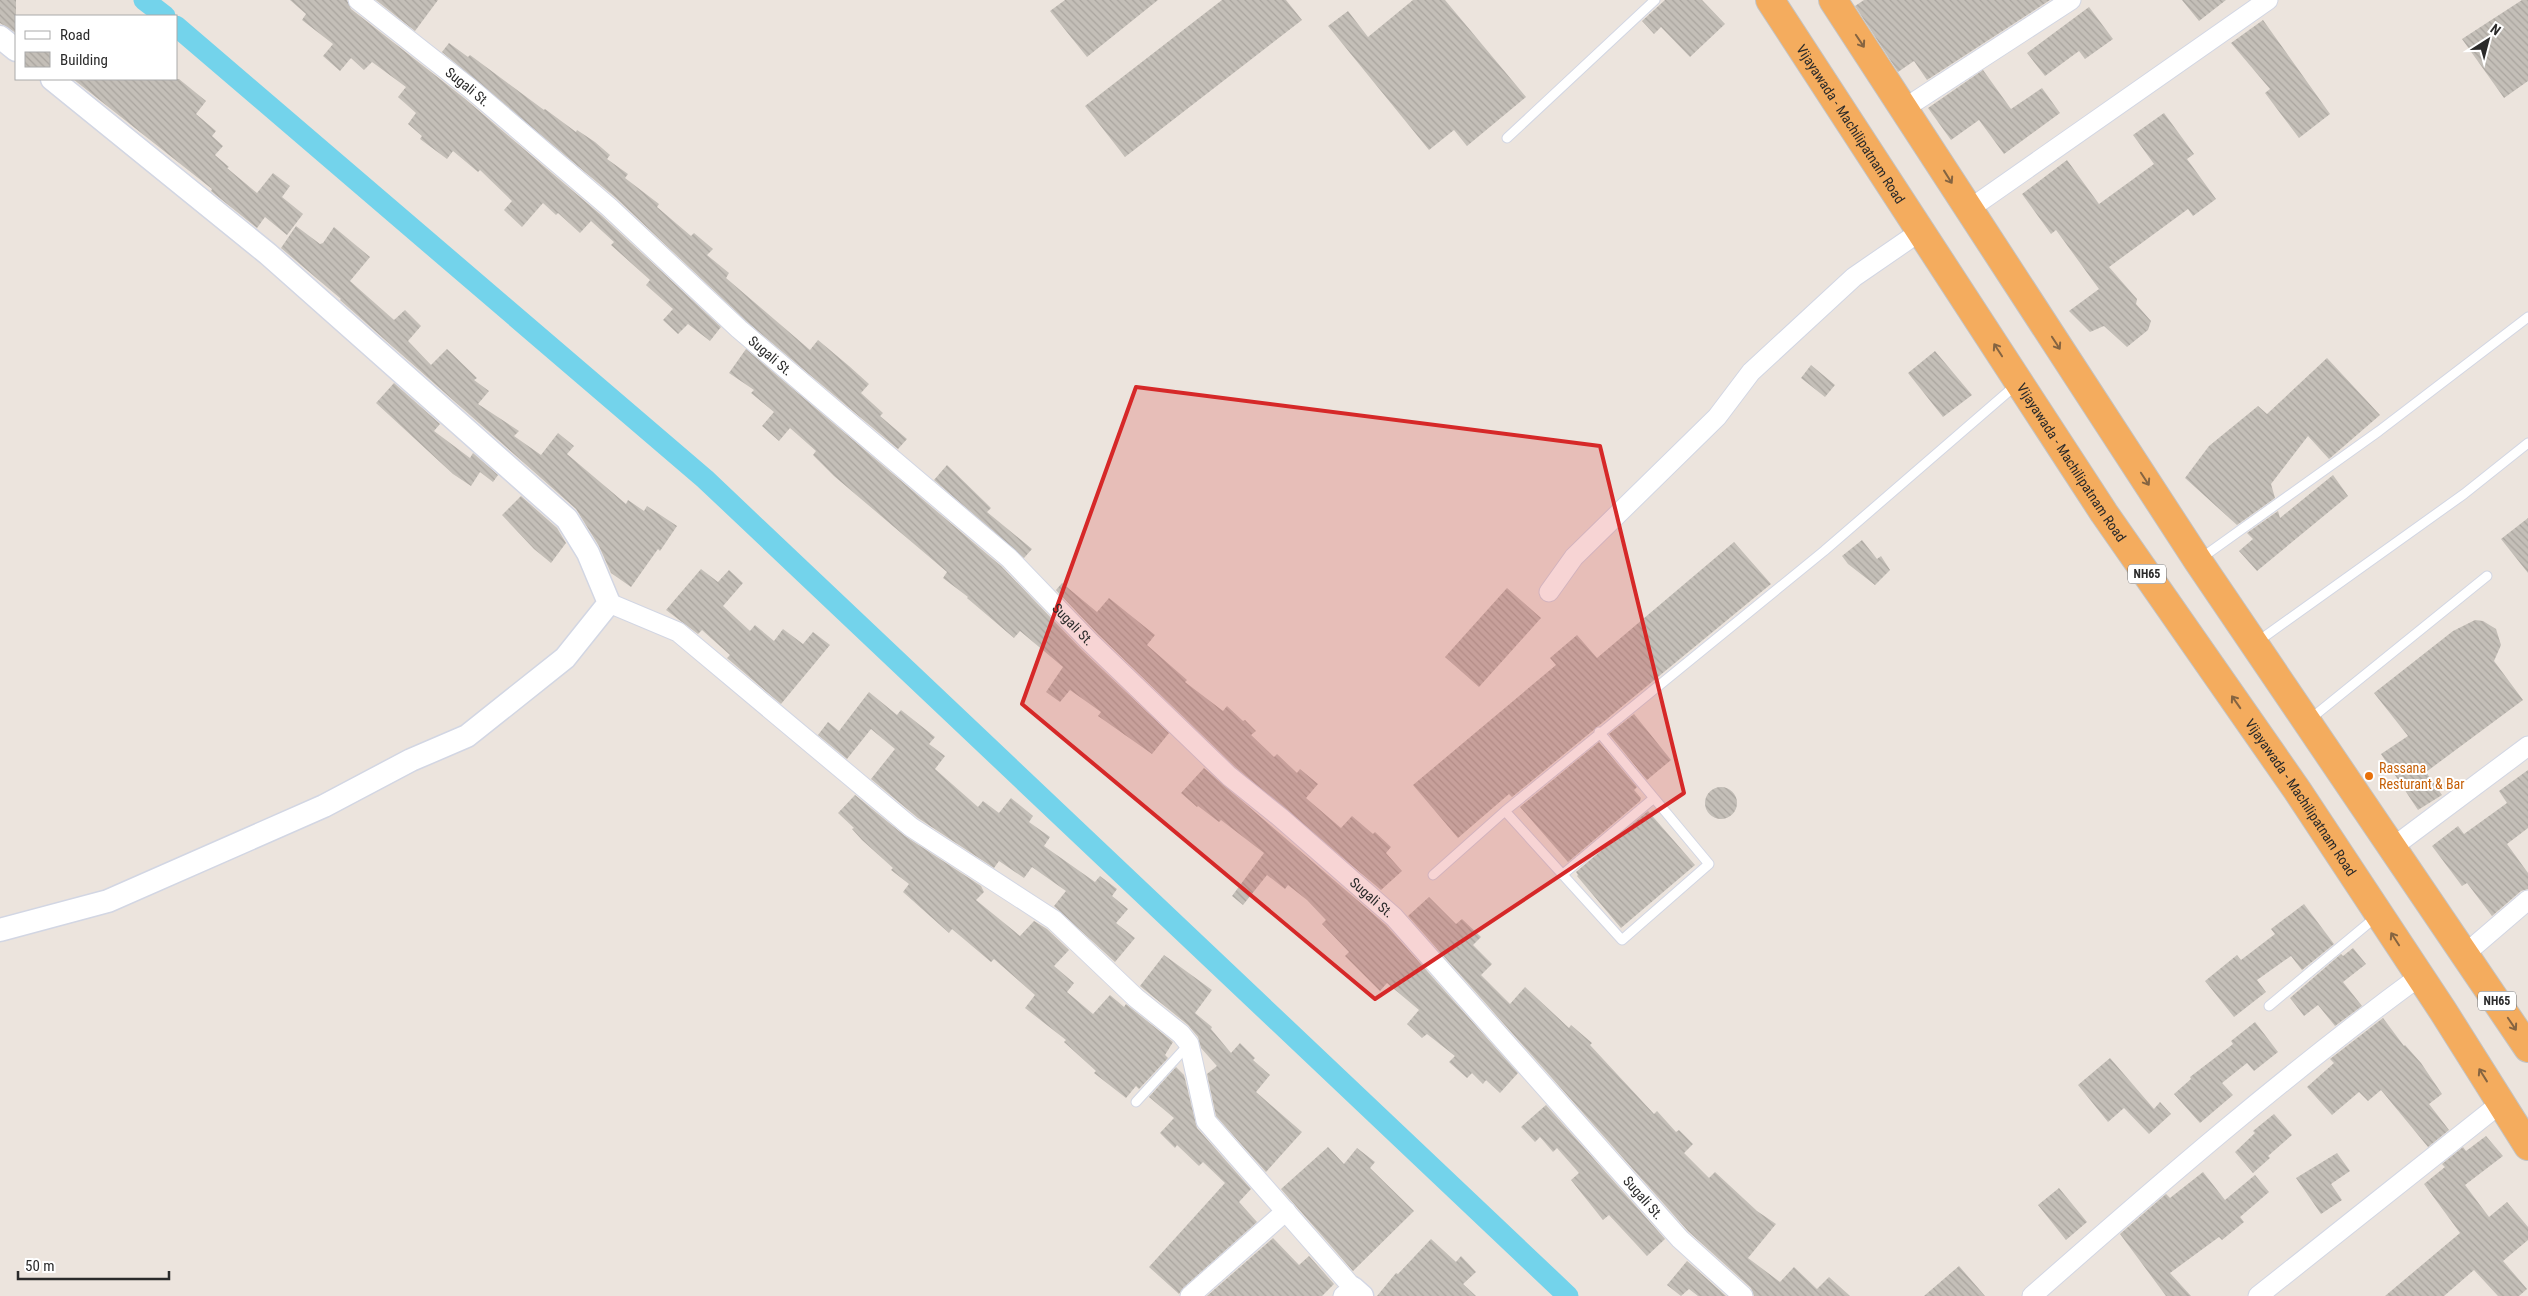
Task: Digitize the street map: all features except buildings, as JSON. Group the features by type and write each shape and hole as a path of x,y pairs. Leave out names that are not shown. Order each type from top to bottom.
{"highway":[{"name":"Vijayawada - Machilipatnam Road","path":"1770,0 2104,513 2297,790 2420,976 2528,1146"},
{"name":"NH65","path":"1837,1 1968,210 2198,561 2528,1048"}],"street":[{"name":"Sugali St.","path":"358,0 471,89 610,206 739,329 1009,558 1090,642 1228,776 1281,818 1394,917 1680,1239 1743,1296"},
{"path":"1905,108 2071,0"},
{"path":"1968,210 2268,0"},
{"path":"0,37 15,49"},
{"path":"53,80 268,254 567,519 588,554 608,603 678,632 911,827 1054,920 1136,998 1181,1034 1189,1044 1206,1121 1286,1211 1353,1293"},
{"path":"1549,592 1574,557 1717,417 1751,372 1854,277 1915,236 1918,227"},
{"path":"0,930 108,901 316,810 411,760 467,736 565,658 608,603"},
{"path":"2393,847 2528,746"},
{"path":"2465,954 2528,900"},
{"path":"2032,1296 2139,1202 2332,1040 2420,976"},
{"path":"2258,1296 2501,1103"},
{"path":"1190,1296 1286,1211"}],"lane":[{"path":"1506,138 1655,0"},
{"path":"2198,561 2379,431 2528,317"},
{"path":"1433,875 1599,732 1824,551 2019,383"},
{"path":"2254,643 2464,494 2528,443"},
{"path":"2308,721 2487,576"},
{"path":"1505,811 1622,940 1709,864 1599,732"},
{"path":"1562,875 1654,798"},
{"path":"2269,1006 2379,914"},
{"path":"1136,1102 1189,1044"}],"highlighted area":[{"path":"1136,387 1600,446 1684,793 1375,999 1022,704"}],"waterway":[{"path":"144,0 164,15"},
{"path":"178,28 705,479 1568,1296"}],"place":[{"name":"Rassana Resturant & Bar","path":"2369,776"}]}
